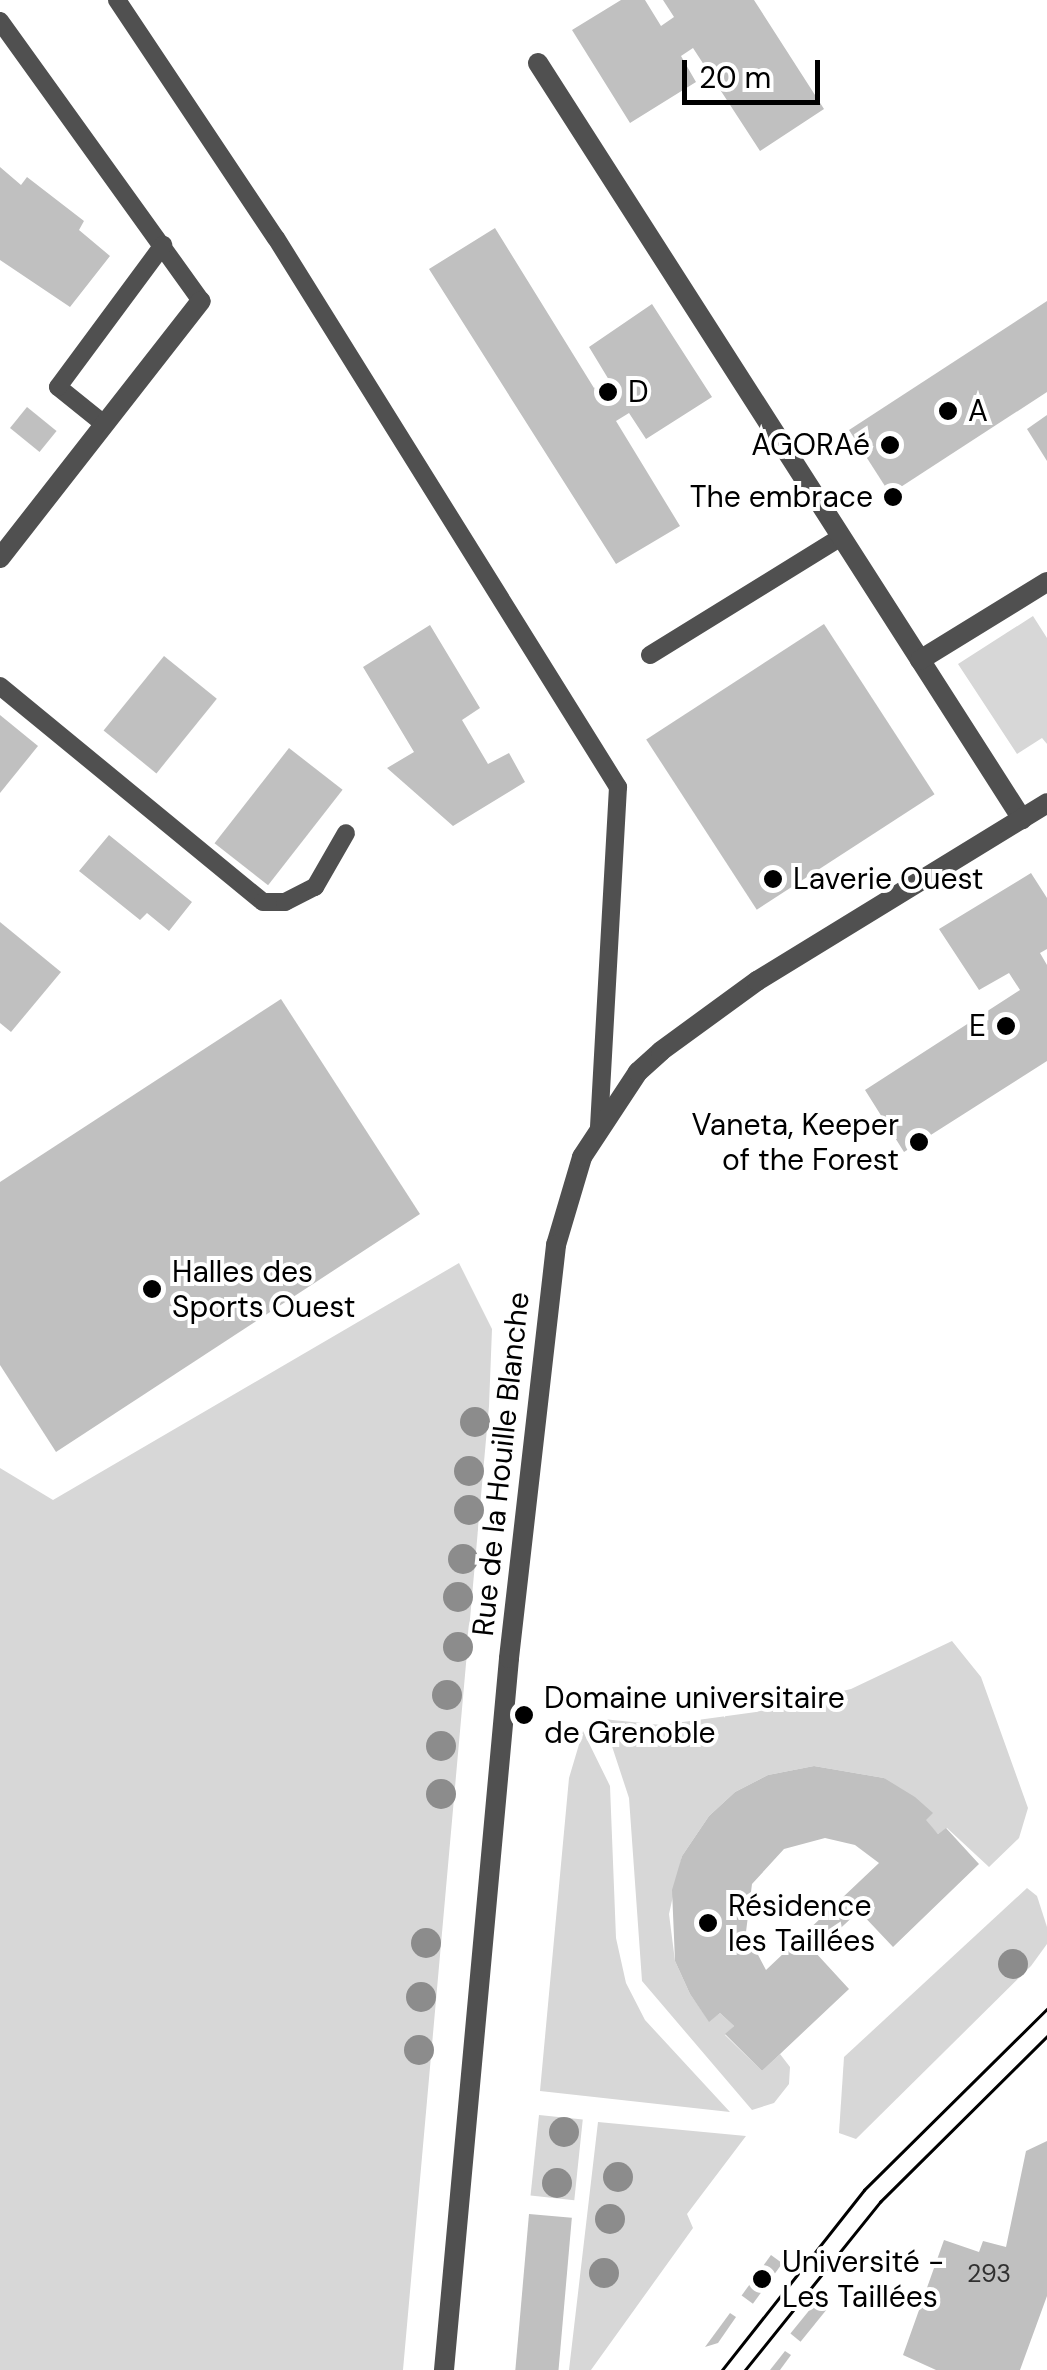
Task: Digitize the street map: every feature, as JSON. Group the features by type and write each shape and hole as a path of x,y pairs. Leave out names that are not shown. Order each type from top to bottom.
{"street":[{"path":"538,63 1022,819"},
{"path":"0,558 202,300"},
{"path":"920,660 1047,582"},
{"name":"Rue de la Houille Blanche","path":"444,2370 509,1658 556,1245 570,1189 599,1129 638,1072 690,1028 1047,803"}],"lane":[{"path":"117,0 276,238 618,786 599,1129"},
{"path":"0,21 202,300"},
{"path":"104,424 58,387 163,245"},
{"path":"650,655 841,536"},
{"path":"0,686 263,902 285,902 314,887 346,834"}],"shaded area":[{"path":"1033,616 1047,638 1047,744 1042,738 1017,754 958,664"},
{"path":"459,1263 492,1329 489,1406 403,2370 0,2370 0,1468 53,1500"},
{"path":"952,1641 981,1677 1028,1808 1019,1838 989,1867 947,1828 938,1834 884,1778 814,1766 768,1775 735,1792 709,1816 682,1856 669,1914 675,1961 690,1994 709,2021 720,2013 734,2026 725,2035 762,2071 780,2054 790,2067 789,2084 774,2103 752,2110 642,1981 629,1798 603,1719 661,1725 756,1712 851,1689"},
{"path":"583,1731 610,1786 616,1938 626,1983 645,2020 730,2112 540,2091 569,1778"},
{"path":"1027,1888 1037,1896 1047,1927 1047,1944 1031,1966 856,2139 839,2133 844,2057"},
{"path":"539,2115 583,2120 574,2200 531,2196"},
{"path":"598,2122 746,2136 687,2214 693,2228 591,2370 569,2370"}],"building":[{"path":"621,0 645,0 661,26 674,17 663,0 754,0 824,109 760,151 693,48 681,56 696,82 630,123 572,30"},
{"path":"0,167 21,185 27,177 84,221 79,230 110,256 70,307 0,260"},
{"name":"D","path":"495,228 594,388 609,380 589,347 652,304 712,397 646,439 629,413 616,421 680,526 616,564 429,269"},
{"name":"A","path":"1047,301 1047,392 890,494 849,430"},
{"path":"27,407 57,431 40,452 10,428"},
{"name":"A","path":"1047,415 1047,461 1027,429"},
{"path":"824,624 935,794 757,910 646,739"},
{"path":"430,625 480,708 462,720 488,764 509,753 525,782 453,826 387,768 414,752 363,667"},
{"path":"164,656 217,699 156,773 104,731"},
{"path":"0,715 38,746 0,793"},
{"path":"289,748 343,790 268,885 215,843"},
{"path":"109,835 192,902 169,931 147,913 140,920 79,871"},
{"name":"E","path":"1031,873 1047,898 1047,949 1040,953 1047,965 1047,1061 904,1152 865,1090 1020,990 1009,973 979,990 939,929"},
{"path":"0,922 61,972 11,1032 0,1023"},
{"name":"Halles des Sports Ouest","path":"281,999 420,1214 56,1452 0,1365 0,1182"},
{"name":"Résidence les Taillées","path":"814,1766 884,1778 933,1813 926,1820 938,1834 946,1828 979,1864 893,1947 859,1911 815,1952 849,1989 762,2071 725,2034 734,2026 720,2013 709,2022 690,1994 675,1961 672,1890 682,1856 709,1816 735,1792 768,1775","holes":["825,1838 855,1845 879,1863 766,1970 746,1932 752,1884 784,1849"]},
{"path":"1047,2141 1047,2296 1020,2370 936,2370 903,2355 944,2240 979,2252 983,2241 1006,2247 1026,2151"},
{"path":"529,2214 572,2218 559,2370 515,2370"},
{"name":"Université - Les Taillées","path":"771,2255 782,2263 753,2304 742,2295"},
{"name":"Université - Les Taillées","path":"820,2297 830,2305 801,2342 790,2334"},
{"name":"Université - Les Taillées","path":"730,2313 736,2317 718,2343 705,2347"},
{"name":"Université - Les Taillées","path":"785,2351 791,2355 780,2370 770,2370"}],"tram line":[{"path":"722,2370 864,2190 1047,2009"},
{"path":"745,2370 880,2202 1047,2036"}],"place":[{"name":"D","path":"608,392"},
{"name":"A","path":"948,411"},
{"name":"AGORAé","path":"890,445"},
{"name":"The embrace","path":"893,497"},
{"name":"Laverie Ouest","path":"773,879"},
{"name":"E","path":"1006,1026"},
{"name":"Vaneta, Keeper of the Forest","path":"919,1142"},
{"name":"Halles des Sports Ouest","path":"152,1289"},
{"name":"Domaine universitaire de Grenoble","path":"524,1715"},
{"name":"Résidence les Taillées","path":"708,1923"},
{"name":"Université - Les Taillées","path":"762,2279"}]}
